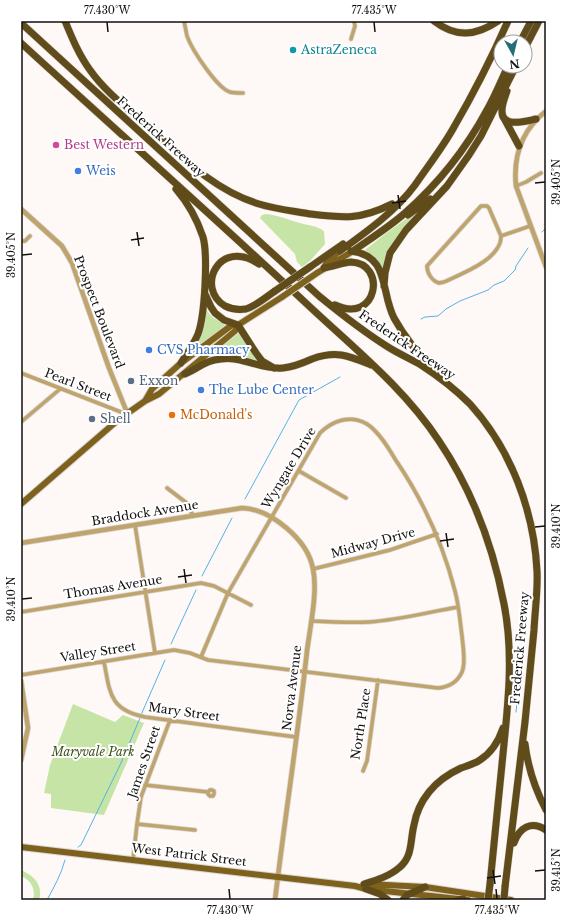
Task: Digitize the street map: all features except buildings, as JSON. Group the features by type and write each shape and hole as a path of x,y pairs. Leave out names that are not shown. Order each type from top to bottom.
{"highway":[{"path":"25,21 82,79"},
{"path":"64,21 80,60 88,73 108,98 114,110"},
{"path":"64,21 75,46 100,82 198,172 228,192 274,208 335,217 350,218 376,211 392,204"},
{"path":"434,21 442,27 464,33 483,30 498,21"},
{"path":"340,251 360,237 391,211 415,186 454,128 496,48 508,21"},
{"path":"524,34 531,21"},
{"path":"532,34 539,21"},
{"name":"Frederick Freeway","path":"21,23 318,296 356,325 389,347 422,366 453,389 480,416 505,453 518,481 527,510 534,544 537,572 537,597 528,694 504,900"},
{"name":"Frederick Freeway","path":"21,43 377,368 396,387 442,445 455,465 477,511 487,538 504,605 510,656 506,721 488,900"},
{"path":"353,251 404,214 448,169 473,133 508,74"},
{"path":"384,286 387,262 390,253 397,242 447,186 469,156 481,136 509,74"},
{"path":"510,74 501,111 519,146"},
{"path":"503,117 507,121 513,123 536,119"},
{"path":"156,166 187,204 200,229 204,245 204,292 202,317 195,342 181,363"},
{"path":"273,272 252,259 243,256 233,256 225,259 213,274 212,283 214,292 221,302 229,307 238,310 249,308 354,236 419,179"},
{"path":"379,233 410,214 447,186"},
{"path":"340,251 364,253 376,262 394,317 407,338 453,389"},
{"path":"318,296 342,308 352,309 366,304 374,290 374,280 372,275 366,267 361,264 348,262 324,268"},
{"path":"204,292 208,303 214,312 224,320 238,325 262,361 276,368"},
{"path":"184,374 199,365 224,358 236,359 265,368 276,368 289,367 336,354 355,358 377,368"},
{"path":"528,694 525,734 526,750 533,781 546,810"},
{"path":"365,886 388,875 403,865 409,855 416,818 426,797 446,776 472,764 486,755 501,736 506,721"},
{"path":"510,855 517,835 524,828 538,826 546,830"},
{"path":"365,886 388,900"},
{"path":"403,900 407,895 425,887"}],"main road":[{"path":"324,268 327,260 340,251"},
{"path":"145,401 152,389 181,363 232,326 238,325 324,268 353,251"},
{"path":"21,504 118,420 128,415 145,401 159,394 184,374 235,331 238,325"},
{"name":"West Patrick Street","path":"21,847 355,886 425,887 511,900"},
{"name":"West Patrick Street","path":"365,886 463,900"}],"street":[{"path":"184,21 187,36 193,48 215,80 230,92 243,93"},
{"path":"351,39 355,26 354,21"},
{"path":"546,111 536,119 526,132 519,146 515,168 516,186 546,266"},
{"path":"516,186 541,173"},
{"path":"481,206 487,206 489,208 501,236 502,242 486,261 444,282 439,283 432,280 427,266 481,206"},
{"name":"Prospect Boulevard","path":"21,210 62,246 72,263 109,368 128,415"},
{"path":"501,236 530,226"},
{"path":"21,241 25,241 30,236"},
{"name":"Pearl Street","path":"21,373 128,415"},
{"path":"21,422 60,389"},
{"name":"Wyngate Drive","path":"178,650 208,660 438,688 450,686 455,682 462,673 464,662 458,607 453,583 437,534 413,485 386,446 366,424 360,421 346,419 339,420 331,424 320,433 228,593 201,657"},
{"path":"299,471 346,498"},
{"path":"167,488 188,504 192,516"},
{"name":"Braddock Avenue","path":"21,543 247,508 255,510 271,518"},
{"name":"Norva Avenue","path":"271,518 296,536 304,548 313,569 315,586 275,900"},
{"path":"135,525 155,653"},
{"name":"Midway Drive","path":"313,569 390,550 437,534"},
{"name":"Thomas Avenue","path":"21,612 201,584 214,586 251,605"},
{"path":"311,620 369,622 391,620 458,607"},
{"name":"Valley Street","path":"21,675 178,650"},
{"name":"Mary Street","path":"104,662 110,694 117,704 137,715 296,737"},
{"name":"North Place","path":"362,771 367,761 378,680"},
{"path":"21,681 28,728 21,760"},
{"name":"James Street","path":"133,860 139,809 145,785 170,720"},
{"path":"145,785 208,792"},
{"path":"137,824 195,830"}],"green space":[{"path":"428,203 413,220 383,269 376,259 365,250"},
{"path":"266,214 279,216 321,229 324,231 325,244 310,261 302,267 297,262 295,254 260,218 262,215"},
{"path":"205,308 212,317 225,325 192,352"},
{"path":"239,333 260,362 259,365 205,360"},
{"name":"Maryvale Park","path":"73,704 115,722 123,715 144,723 104,815 51,808 51,794 44,793 50,765"},
{"path":"21,870 30,875 39,885 39,900 33,900 34,892 32,885 28,880 21,876"}],"waterway":[{"path":"542,232 546,228"},
{"path":"421,319 425,317 438,316 446,309 460,301 488,290 494,285 504,281 515,270 528,248"},
{"path":"245,499 299,400 340,377"},
{"path":"202,576 232,518"},
{"path":"171,644 196,590"},
{"path":"141,715 165,660"},
{"path":"516,712 517,703"},
{"path":"78,847 81,845 121,763 140,718"},
{"path":"47,900 65,860"}],"place":[{"name":"AstraZeneca","path":"293,50"},
{"name":"Best Western","path":"56,145"},
{"name":"Weis","path":"78,171"},
{"name":"CVS Pharmacy","path":"149,350"},
{"name":"Exxon","path":"131,381"},
{"name":"The Lube Center","path":"201,390"},
{"name":"McDonald's","path":"172,415"},
{"name":"Shell","path":"92,419"}]}
